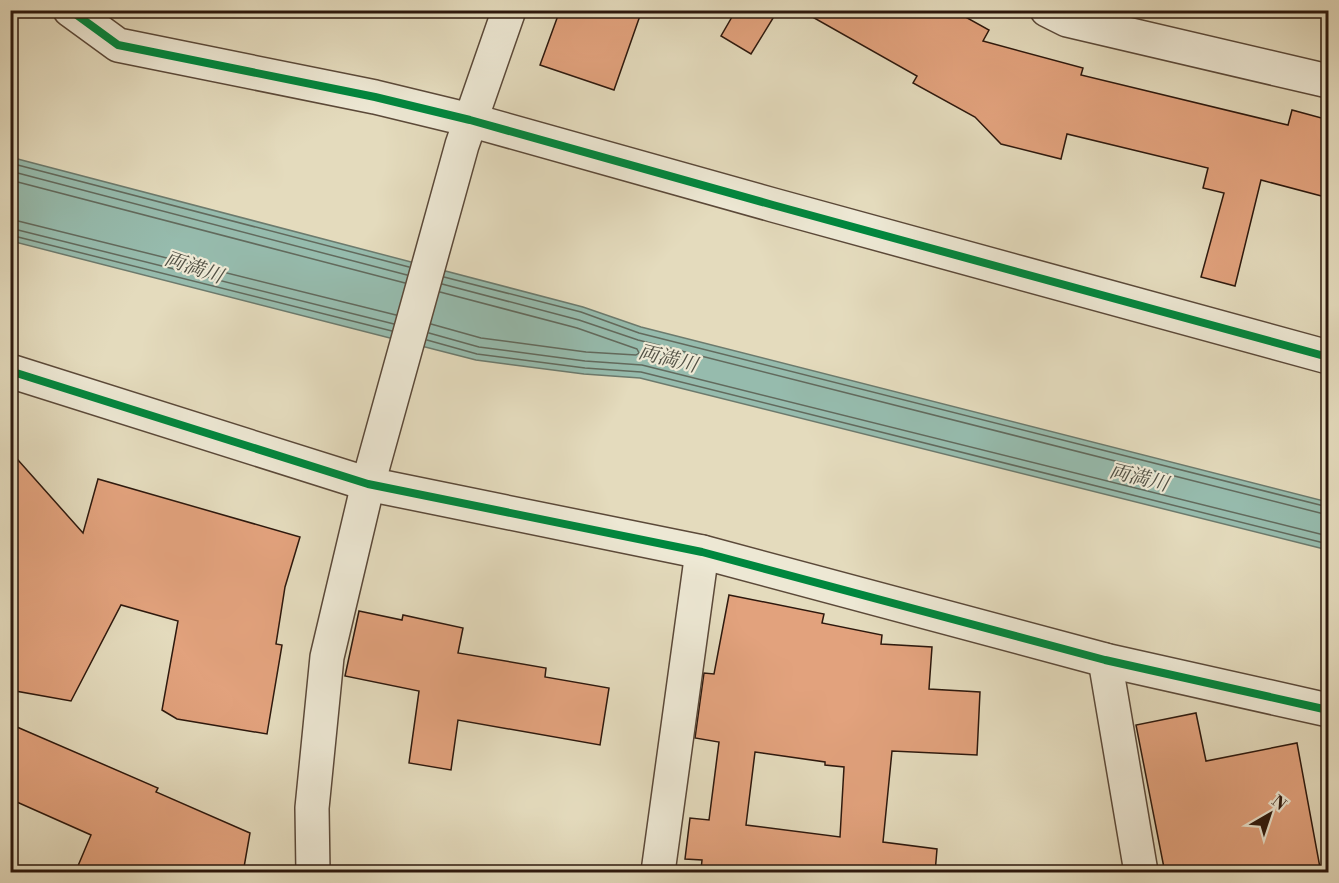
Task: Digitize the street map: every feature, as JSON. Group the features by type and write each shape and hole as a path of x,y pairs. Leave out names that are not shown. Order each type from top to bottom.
{"street":[{"path":"69,10 118,45 375,97 466,133 784,209 1329,357"},
{"path":"313,873 312,808 327,657 372,470 466,133 509,10"},
{"path":"1061,14 1329,81"},
{"path":"10,371 372,470 702,552 1105,660 1329,710"},
{"path":"658,873 702,552"},
{"path":"1105,660 1141,873"}],"water":[{"name":"両満川","path":"10,157 583,307 641,327 1328,502 1328,550 640,378 584,374 476,360 11,241"}],"building":[{"path":"560,10 642,10 614,90 540,65"},
{"path":"736,10 778,10 751,54 721,36"},
{"path":"800,10 953,10 989,30 983,41 1083,68 1081,75 1288,125 1292,110 1329,120 1329,198 1261,180 1235,286 1201,277 1224,193 1203,188 1208,168 1067,134 1061,159 1001,144 975,117 913,83 917,76"},
{"path":"10,451 83,533 98,479 300,537 285,587 276,644 282,645 267,734 177,719 162,710 178,621 121,605 71,701 10,690"},
{"path":"729,595 824,614 822,623 882,635 881,644 932,647 929,689 980,692 977,755 892,751 883,842 937,849 935,873 725,873 701,870 702,860 685,859 690,818 709,820 719,742 695,738 704,673 714,674","holes":["755,752 825,762 825,765 844,767 840,837 746,825"]},
{"path":"359,611 402,620 403,615 463,628 458,653 546,668 545,677 609,688 600,745 458,720 451,770 409,763 419,691 345,676"},
{"path":"1196,713 1206,761 1297,743 1321,873 1165,873 1136,725"},
{"path":"10,724 158,788 156,792 250,833 243,873 75,873 91,835 10,799"}],"cycle path":[{"path":"70,10 118,45 375,97 470,120 1328,357"},
{"path":"10,371 368,484 702,552 1105,660 1328,710"}]}
